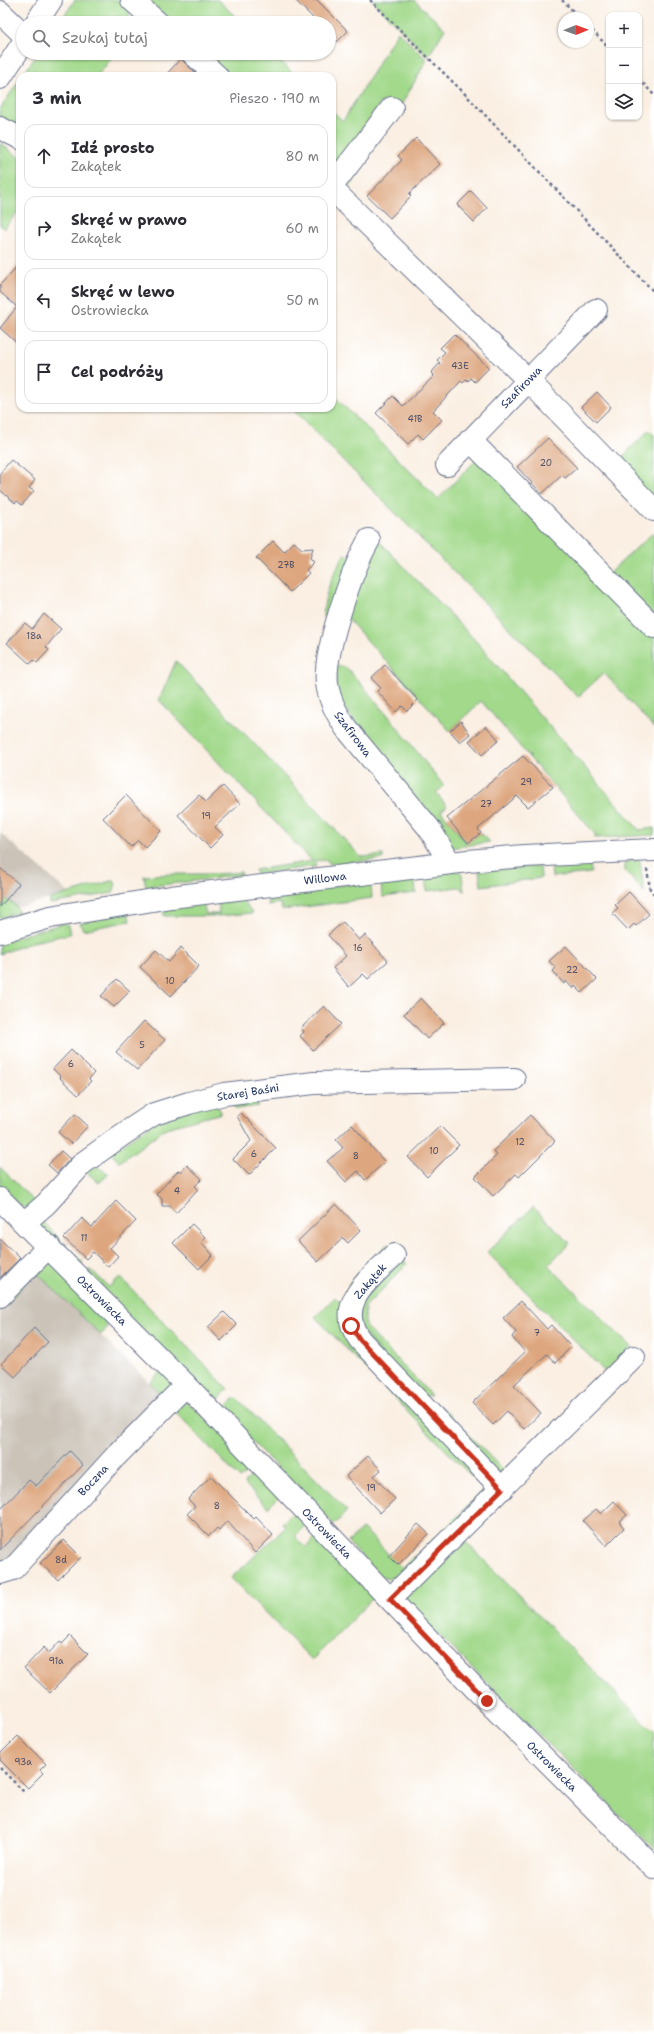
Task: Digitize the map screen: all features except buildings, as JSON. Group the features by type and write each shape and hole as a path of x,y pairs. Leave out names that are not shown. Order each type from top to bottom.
{"street":[{"path":"41,16 51,0"},
{"path":"132,0 150,16"},
{"path":"0,12 16,27"},
{"path":"0,78 16,54"},
{"path":"200,60 213,72"},
{"path":"336,181 392,108"},
{"path":"0,128 16,136"},
{"path":"336,193 528,380 654,510"},
{"name":"Szafirowa","path":"447,465 596,310"},
{"path":"470,440 654,627"},
{"name":"Szafirowa","path":"369,540 357,565 329,650 326,677 328,695 338,716 346,728 429,828 450,863"},
{"name":"Willowa","path":"0,932 50,917 127,903 450,863 524,856 650,851"},
{"name":"Starej Baśni","path":"25,1222 46,1204 83,1163 154,1114 189,1103 237,1092 314,1083 514,1080"},
{"name":"Ostrowiecka","path":"2,1205 25,1222 186,1385 487,1701 654,1868"},
{"path":"0,1296 49,1246"},
{"name":"Zakątek","path":"394,1255 358,1292 350,1309 351,1326 360,1340 502,1489"},
{"path":"390,1599 634,1357"},
{"name":"Boczna","path":"0,1573 12,1569 115,1457 186,1385"}],"path":[{"path":"370,0 465,94 654,292"},
{"path":"562,0 574,12"},
{"path":"594,32 606,45"},
{"path":"642,82 654,95"},
{"path":"650,851 650,889 654,894"},
{"path":"0,1768 24,1792"}],"shaded area":[{"path":"0,833 70,894 16,908 15,905 0,909"},
{"path":"36,1272 163,1396 6,1561 0,1561 0,1311"}],"green space":[{"path":"75,0 123,0 128,5 129,16 64,16"},
{"path":"143,0 218,0 235,16 160,16"},
{"path":"372,0 414,0 445,29 428,57"},
{"path":"398,31 427,60 400,107 381,102 358,136 336,162 336,115 343,121"},
{"path":"33,60 110,60 100,72 25,72"},
{"path":"207,60 279,60 292,72 220,72"},
{"path":"16,85 16,124 0,118 0,109"},
{"path":"379,140 345,194 342,180"},
{"path":"0,143 16,155 16,214 4,229 0,225"},
{"path":"336,398 438,499 479,457 654,634 654,728 604,673 578,697 295,412 336,412"},
{"path":"649,430 654,435 654,502 616,463"},
{"path":"654,532 654,619 609,573"},
{"path":"377,539 475,640 639,830 654,828 654,835 595,838 595,834 481,701 450,731 345,616"},
{"path":"345,553 353,561 335,615 323,617 327,591"},
{"path":"176,661 361,857 383,855 383,859 330,864 327,860 313,861 317,866 256,874 255,870 312,861 159,700"},
{"path":"336,665 347,668 387,714 444,786 436,793 447,806 441,811 467,843 481,833 490,842 451,848 336,697"},
{"path":"640,860 644,892 625,871 625,862"},
{"path":"590,862 591,873 552,877 551,865"},
{"path":"540,866 541,878 481,886 479,871"},
{"path":"458,870 462,875 464,892 459,887 427,891 425,878 428,874"},
{"path":"241,872 241,875 146,887 144,876 169,874 217,874"},
{"path":"412,876 415,879 416,893 382,897 381,882"},
{"path":"114,881 116,884 113,893 50,904 50,899"},
{"path":"367,882 371,885 372,898 282,910 280,903 268,905 268,894"},
{"path":"240,897 253,913 219,916 164,916 163,907 203,902 206,914 219,914 218,899"},
{"path":"6,899 15,905 19,912 0,918 0,901 3,903"},
{"path":"128,911 130,921 83,930 80,923"},
{"path":"64,923 68,925 70,934 33,942 0,954 0,942"},
{"path":"251,1095 258,1106 236,1109 228,1100"},
{"path":"214,1101 222,1113 166,1128 120,1162 110,1153 154,1122"},
{"path":"93,1164 109,1174 99,1183 84,1170"},
{"path":"0,1167 35,1202 35,1207 24,1208 0,1190"},
{"path":"533,1207 570,1243 548,1265 631,1347 605,1372 487,1252"},
{"path":"38,1217 83,1262 78,1268 38,1229"},
{"path":"387,1244 392,1249 350,1287 348,1284"},
{"path":"47,1256 108,1319 106,1329 101,1335 36,1272 0,1311 0,1303"},
{"path":"401,1257 407,1264 365,1307 365,1326 431,1395 421,1397 361,1333 358,1303"},
{"path":"90,1269 109,1287 120,1277 228,1389 216,1402 84,1274"},
{"path":"335,1297 344,1306 487,1487 483,1497 407,1571 389,1579 380,1577 348,1542 363,1528 402,1568 449,1525 484,1489 315,1317"},
{"path":"161,1371 165,1372 172,1381 171,1389 166,1398 12,1563 0,1567 0,1561 6,1561 163,1396 150,1383"},
{"path":"236,1397 347,1511 334,1525 222,1411"},
{"path":"185,1399 255,1465 240,1479 173,1409"},
{"path":"439,1404 505,1472 495,1472 437,1412"},
{"path":"259,1469 280,1496 268,1508 244,1483"},
{"path":"294,1512 309,1523 295,1536 306,1547 319,1534 377,1594 312,1660 231,1578 286,1527 282,1523"},
{"path":"465,1541 654,1732 654,1849 403,1599"}],"route":[{"path":"351,1326 360,1340 502,1489 390,1599 487,1701"}]}
